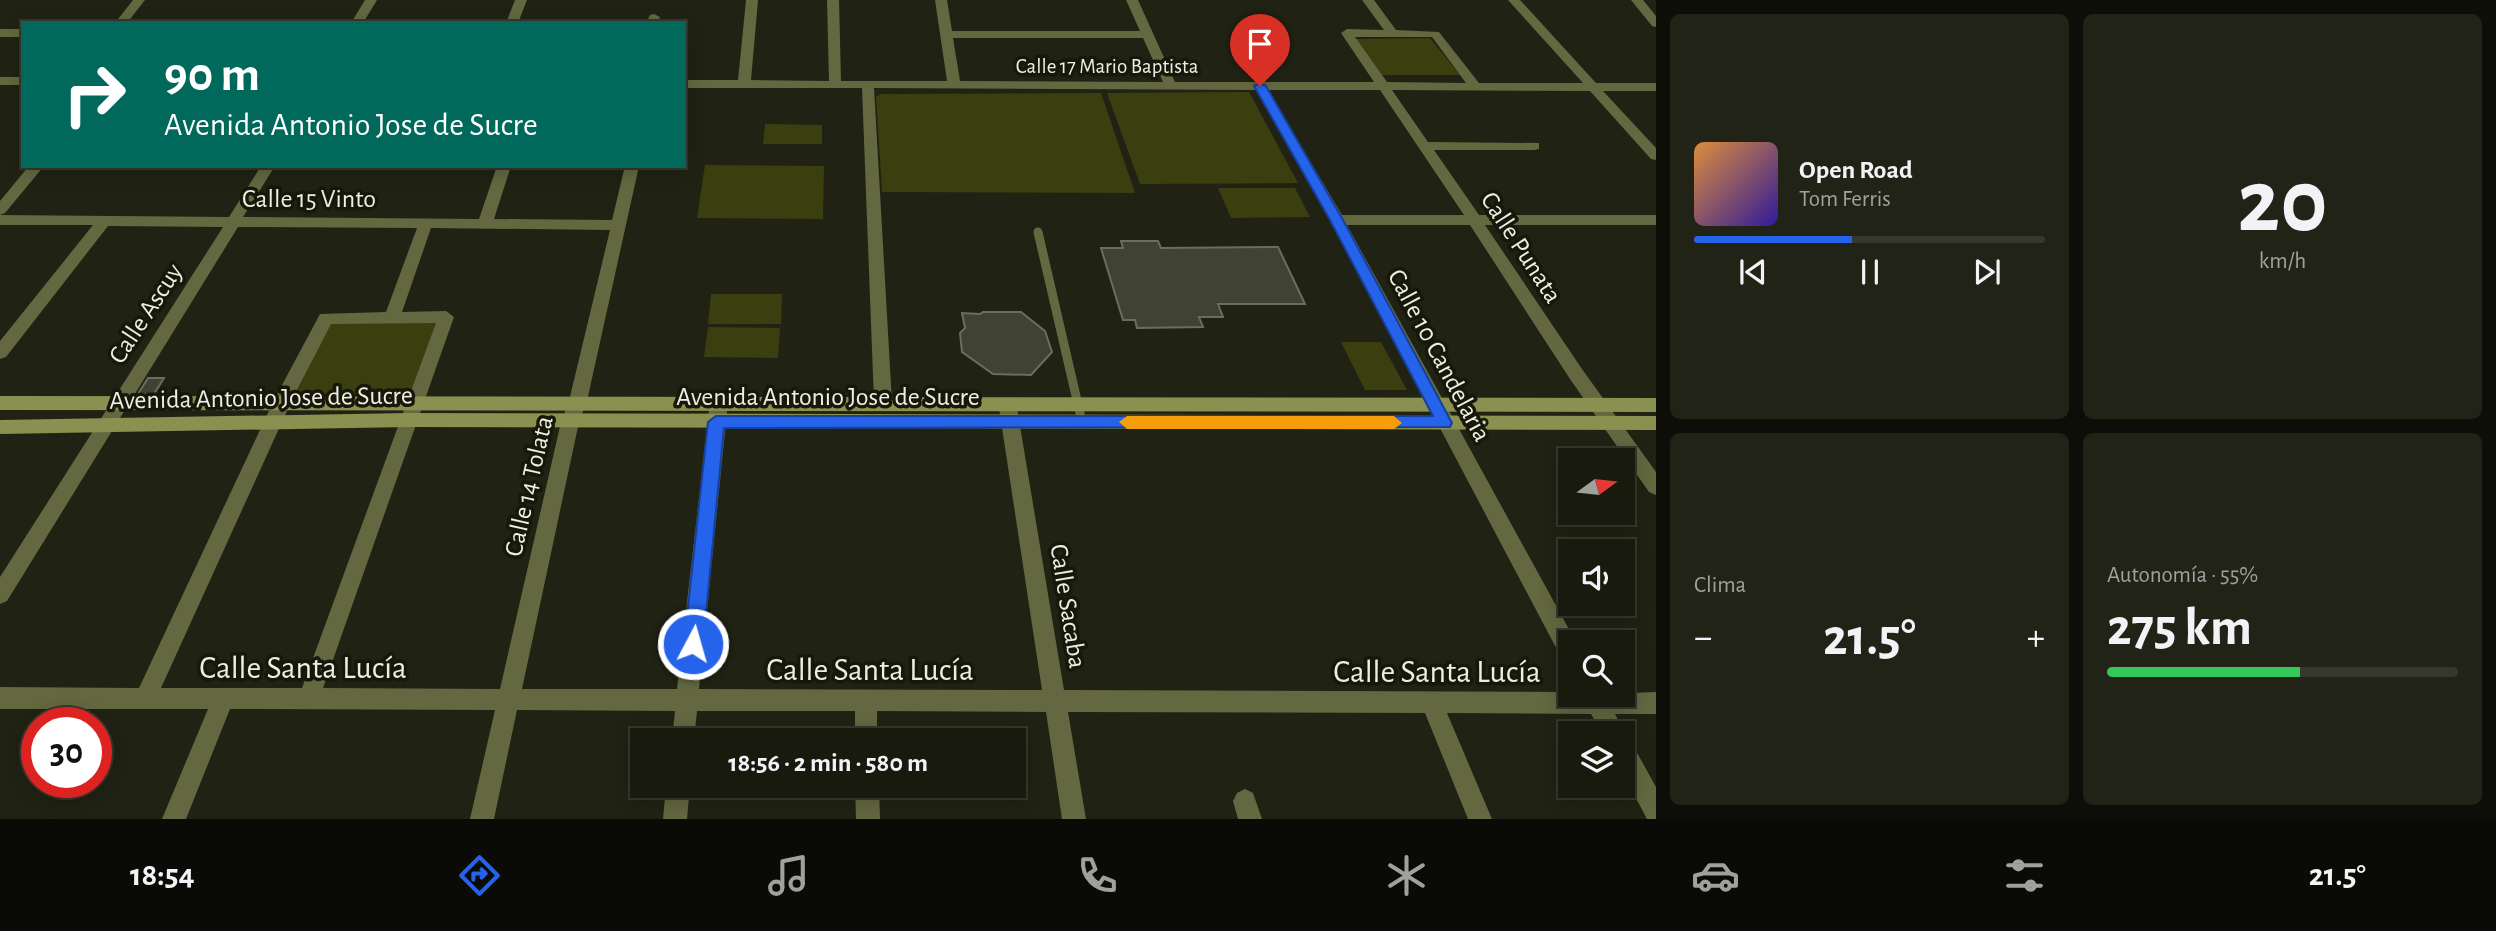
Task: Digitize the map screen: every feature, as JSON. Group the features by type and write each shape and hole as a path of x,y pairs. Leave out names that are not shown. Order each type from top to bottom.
{"main road":[{"name":"Avenida Antonio Jose de Sucre","path":"0,427 273,422 578,401 718,412 1009,412 1077,403 1656,405"},
{"name":"Avenida Antonio Jose de Sucre","path":"0,402 282,403 570,422 883,402 1009,412 1082,422 1656,423"}],"street":[{"path":"123,21 139,0"},
{"path":"358,21 371,0"},
{"path":"513,21 521,0"},
{"path":"744,84 752,0"},
{"path":"834,0 835,84"},
{"path":"941,0 954,85"},
{"path":"1132,0 1171,86"},
{"path":"1368,0 1392,33 1435,34 1476,87"},
{"path":"1514,0 1656,156"},
{"path":"1637,0 1656,24"},
{"path":"0,33 21,33"},
{"name":"Calle Punata","path":"1392,33 1347,33 1576,374 1656,487"},
{"path":"947,35 1147,34"},
{"name":"Calle 17 Mario Baptista","path":"686,84 1656,88"},
{"path":"868,85 883,402"},
{"name":"Calle 10 Candelaria","path":"1260,86 1337,220 1558,630"},
{"path":"1425,146 1534,146"},
{"path":"0,210 35,168"},
{"name":"Calle Ascuy","path":"0,595 267,168"},
{"path":"485,224 503,168"},
{"name":"Calle 14 Tolata","path":"482,819 570,422 578,401 632,168"},
{"name":"Calle 15 Vinto","path":"0,220 618,225"},
{"path":"1337,220 1656,220"},
{"path":"0,353 104,221"},
{"path":"392,318 426,223"},
{"path":"145,698 282,403 326,318 446,317 309,698"},
{"path":"684,728 718,412"},
{"name":"Calle Sacaba","path":"1009,412 1073,819"},
{"name":"Calle Santa Lucía","path":"0,698 1431,702 1558,700"},
{"path":"174,819 224,698"},
{"path":"866,700 866,728"},
{"path":"1431,702 1480,819"},
{"name":"Calle Santa Lucía","path":"1635,702 1656,703"},
{"path":"1635,772 1656,811"},
{"path":"675,819 677,798"},
{"path":"867,798 868,819"}],"lane":[{"path":"1038,232 1082,422"}],"green space":[{"path":"1430,38 1460,75 1380,75 1354,39"},
{"path":"1249,92 1298,183 1140,184 1107,93"},
{"path":"1101,93 1135,193 882,192 876,97 881,94"},
{"path":"765,124 822,125 822,144 763,144"},
{"path":"705,165 824,166 823,219 697,218"},
{"path":"1218,188 1295,188 1310,217 1231,218"},
{"path":"711,294 782,294 781,324 708,324"},
{"path":"331,321 441,322 413,395 296,394"},
{"path":"708,327 780,328 778,358 704,357"},
{"path":"1341,342 1381,342 1407,390 1365,390"}],"building":[{"path":"1121,241 1158,241 1161,248 1278,247 1305,304 1218,304 1223,317 1199,317 1203,327 1137,328 1135,320 1123,320 1101,248 1123,248"},
{"path":"1021,312 1045,331 1052,352 1031,375 993,374 962,352 960,333 965,328 962,313"},
{"path":"148,378 164,378 154,394 138,394"}],"slow traffic":[{"path":"1127,422 1394,423"}],"route":[{"path":"693,644 716,422 1444,423 1337,220 1260,86"}]}
